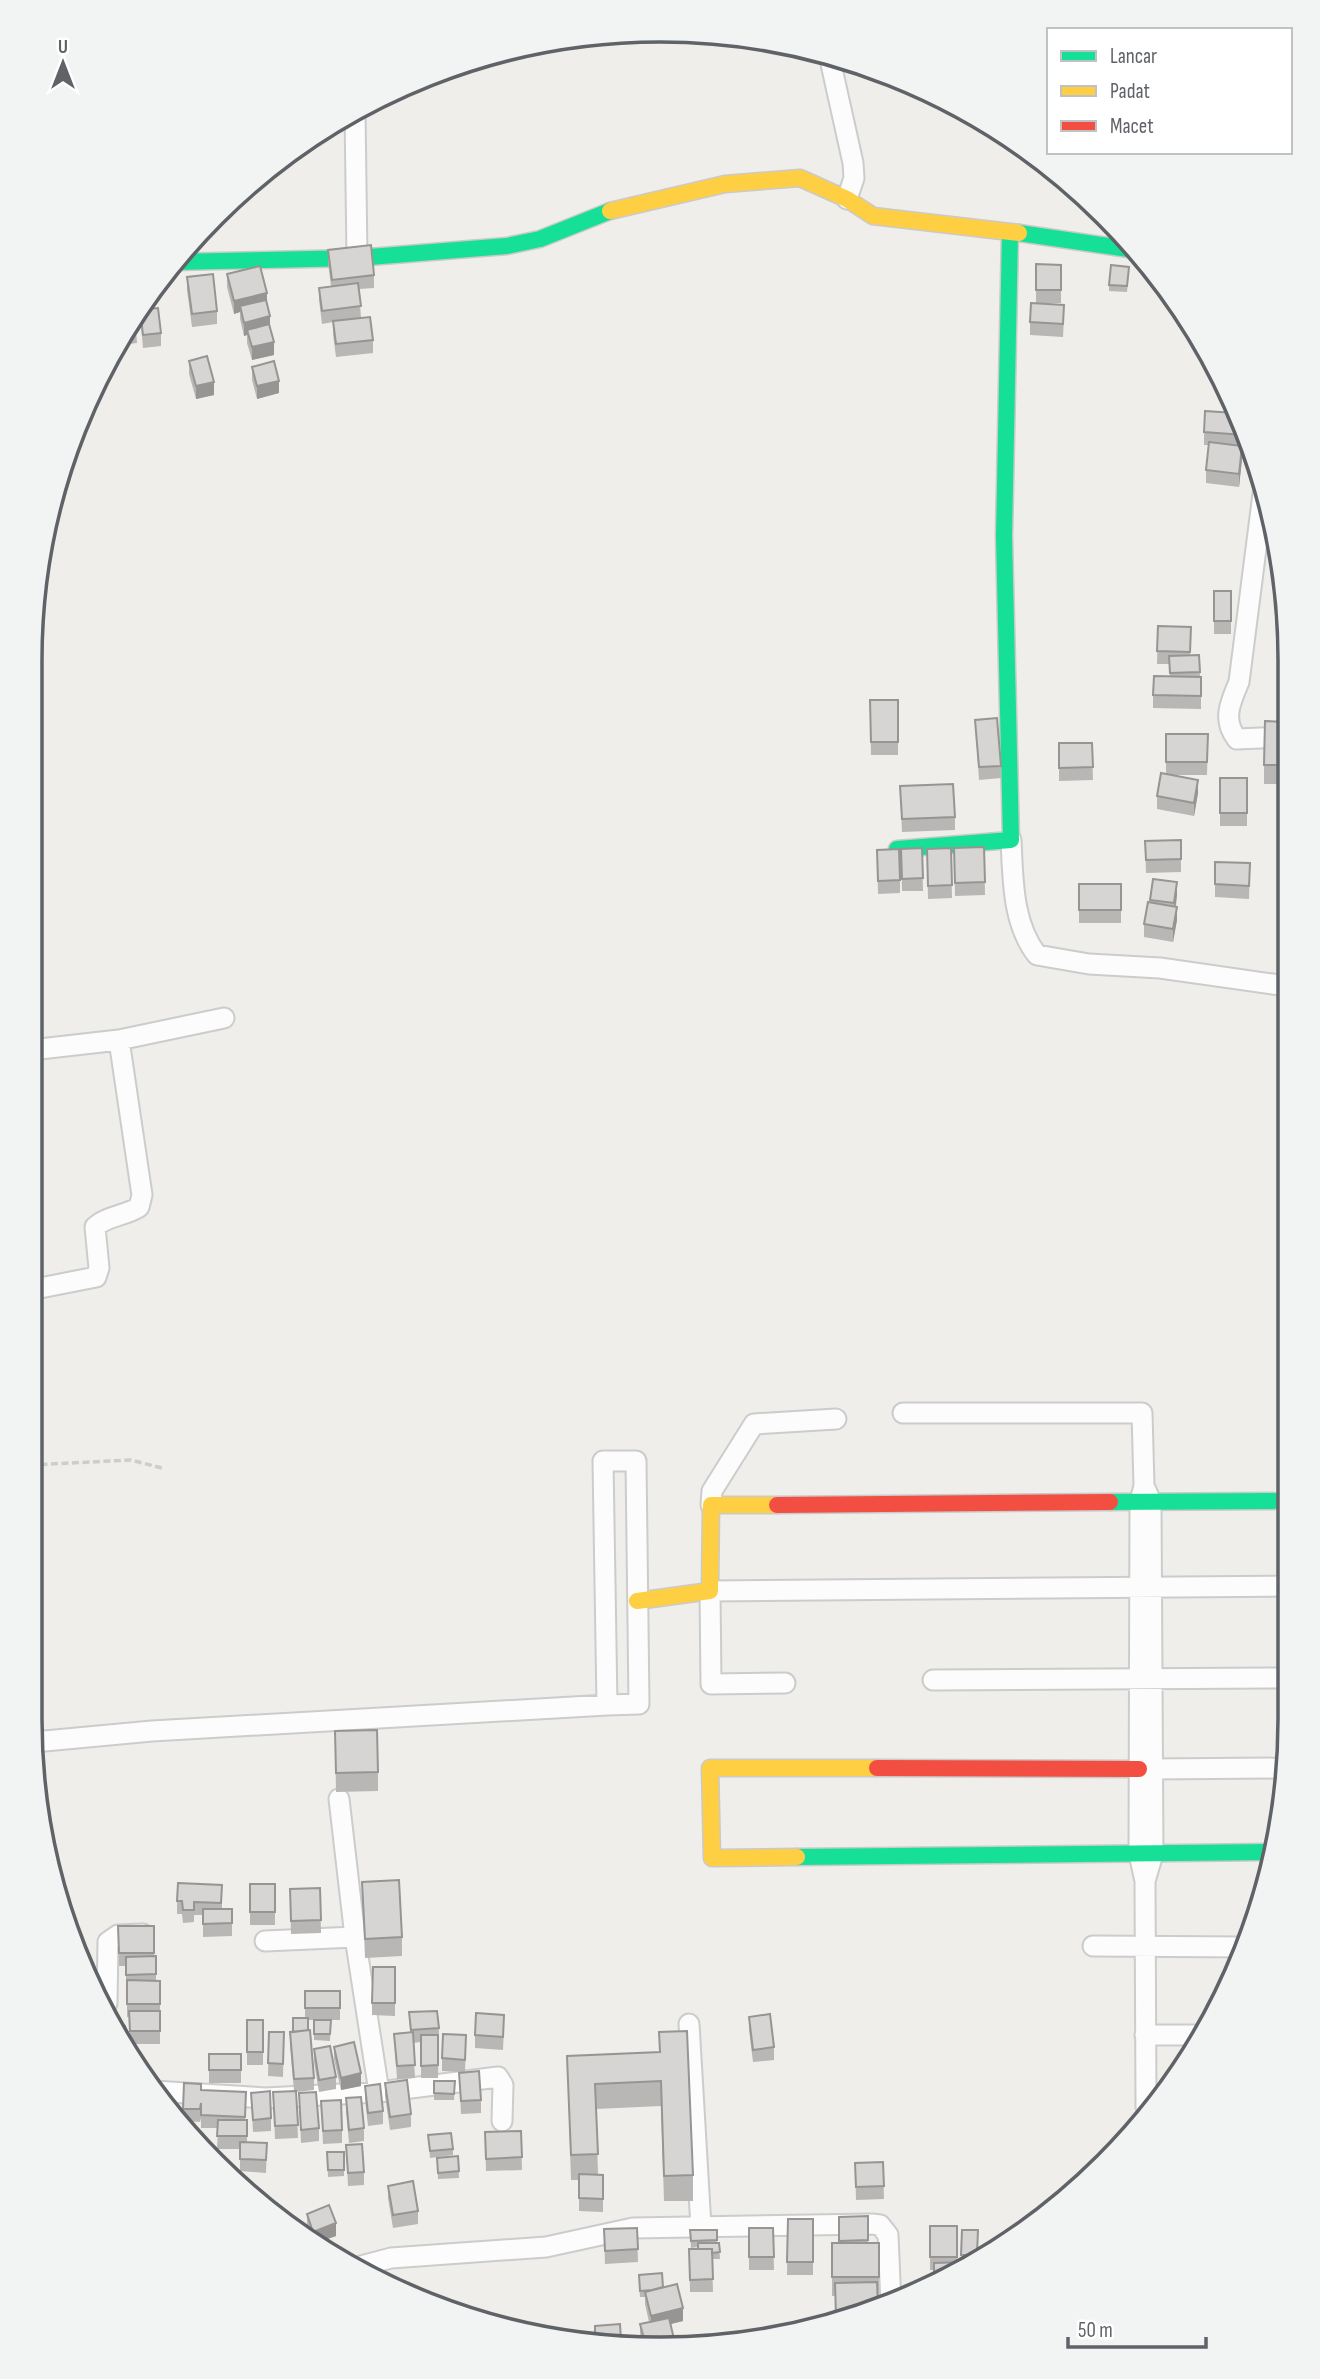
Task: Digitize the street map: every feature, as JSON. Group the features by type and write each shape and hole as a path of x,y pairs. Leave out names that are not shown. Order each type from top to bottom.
{"street":[{"path":"832,67 853,163 854,178 848,198"},
{"path":"355,123 357,258"},
{"path":"188,262 357,258 523,244 617,208 766,178 800,178 848,198 873,216 887,219 932,221 1120,248"},
{"path":"1010,233 1004,435 1005,728 1014,889 1024,934 1037,955 1089,964 1160,968 1278,985"},
{"path":"1260,514 1238,682 1229,707 1228,724 1237,739 1278,737"},
{"path":"897,849 1011,840"},
{"path":"42,1049 119,1040 224,1018"},
{"path":"42,1288 96,1277 99,1268 94,1227 101,1221 122,1216 139,1207 142,1195 119,1040"},
{"path":"903,1413 1142,1413 1145,1496 1146,2100"},
{"path":"785,1683 711,1684 712,1491 754,1423 836,1419"},
{"path":"43,1741 152,1731 607,1705 639,1703 636,1461 603,1461 607,1705"},
{"path":"711,1505 1145,1496 1274,1501"},
{"path":"637,1601 710,1591 1278,1586"},
{"path":"933,1681 1278,1678"},
{"path":"1263,1852 712,1858 710,1768 1276,1768"},
{"path":"339,1799 355,1937 379,2092"},
{"path":"107,1994 108,1942 118,1935 143,1934"},
{"path":"265,1941 355,1937"},
{"path":"1093,1946 1234,1947"},
{"path":"689,2024 701,2227"},
{"path":"1146,2035 1191,2035"},
{"path":"168,2092 266,2098 379,2092 498,2077 503,2084 502,2121"},
{"path":"369,2264 391,2258 545,2247 633,2228 880,2225 888,2235 890,2292"}],"path":[{"path":"42,1464 131,1460 162,1468"}],"building":[{"path":"371,245 374,275 332,280 328,250"},
{"path":"1036,264 1061,265 1061,290 1036,290"},
{"path":"1111,265 1129,267 1127,286 1109,285"},
{"path":"260,266 267,293 234,301 227,274"},
{"path":"213,274 217,311 192,314 187,277"},
{"path":"358,283 361,306 322,311 319,288"},
{"path":"266,300 270,316 244,323 240,306"},
{"path":"1031,303 1064,305 1063,324 1030,322"},
{"path":"158,308 161,333 143,335 142,324 152,309"},
{"path":"370,317 373,340 336,344 333,321"},
{"path":"269,324 274,342 252,347 247,330"},
{"path":"207,356 214,382 196,386 189,361"},
{"path":"274,361 279,381 257,386 252,367"},
{"path":"1205,411 1226,412 1235,434 1204,432"},
{"path":"1209,442 1239,446 1241,452 1239,474 1206,470"},
{"path":"1214,591 1231,591 1231,621 1214,621"},
{"path":"1158,626 1191,627 1190,652 1157,651"},
{"path":"1199,655 1200,672 1170,673 1169,656"},
{"path":"1154,676 1201,677 1201,696 1153,695"},
{"path":"870,700 898,700 898,742 871,742"},
{"path":"997,718 1001,766 979,767 975,720"},
{"path":"1265,721 1278,722 1278,765 1264,765"},
{"path":"1166,734 1208,734 1207,762 1166,762"},
{"path":"1059,743 1092,743 1093,767 1059,768"},
{"path":"1161,773 1198,780 1194,803 1157,796"},
{"path":"1220,778 1247,778 1247,813 1220,813"},
{"path":"953,784 955,817 902,819 900,786"},
{"path":"1181,840 1181,859 1146,860 1145,841"},
{"path":"984,847 985,882 955,883 954,848"},
{"path":"922,848 923,878 902,879 901,849"},
{"path":"951,848 952,885 928,886 927,849"},
{"path":"899,849 900,880 878,881 877,850"},
{"path":"1215,862 1250,863 1249,886 1215,884"},
{"path":"1153,879 1177,882 1174,903 1150,900"},
{"path":"1079,884 1121,884 1121,910 1079,910"},
{"path":"1148,902 1177,907 1173,929 1144,924"},
{"path":"377,1730 378,1772 336,1773 335,1731"},
{"path":"399,1880 402,1937 365,1939 362,1882"},
{"path":"178,1883 222,1885 221,1903 194,1902 194,1910 183,1910 182,1901 177,1901"},
{"path":"250,1884 275,1884 275,1912 250,1912"},
{"path":"320,1888 321,1920 291,1921 290,1889"},
{"path":"203,1909 232,1909 232,1923 203,1924"},
{"path":"118,1926 154,1926 154,1953 119,1953"},
{"path":"156,1956 156,1974 126,1975 126,1957"},
{"path":"373,1967 395,1967 395,2003 372,2003"},
{"path":"127,1980 160,1981 160,2004 127,2004"},
{"path":"305,1991 340,1991 340,2008 305,2008"},
{"path":"129,2011 160,2011 160,2031 130,2031"},
{"path":"437,2011 439,2028 411,2030 409,2012"},
{"path":"476,2013 504,2015 503,2037 475,2035"},
{"path":"770,2014 774,2047 753,2050 749,2017"},
{"path":"293,2018 308,2018 308,2030 293,2032"},
{"path":"247,2020 263,2020 263,2052 247,2052"},
{"path":"314,2020 331,2020 330,2034 314,2034"},
{"path":"310,2030 314,2078 294,2079 290,2032"},
{"path":"687,2031 693,2175 664,2176 661,2081 595,2084 598,2154 571,2155 567,2056 660,2052 659,2032"},
{"path":"269,2032 284,2032 283,2064 268,2063"},
{"path":"413,2032 415,2065 397,2066 394,2034"},
{"path":"443,2034 466,2035 465,2060 442,2058"},
{"path":"421,2035 438,2035 438,2065 421,2066"},
{"path":"354,2042 361,2073 341,2078 334,2047"},
{"path":"330,2046 336,2077 319,2080 314,2049"},
{"path":"209,2054 241,2054 241,2070 209,2070"},
{"path":"479,2071 481,2100 461,2101 459,2073"},
{"path":"407,2080 411,2114 390,2117 385,2083"},
{"path":"434,2081 455,2081 454,2094 434,2093"},
{"path":"184,2083 201,2084 201,2090 246,2092 245,2117 201,2115 201,2103 200,2109 183,2109"},
{"path":"380,2084 383,2111 368,2113 365,2086"},
{"path":"270,2091 271,2118 253,2120 251,2093"},
{"path":"296,2091 298,2125 275,2126 273,2092"},
{"path":"316,2092 319,2128 301,2130 299,2093"},
{"path":"361,2097 364,2128 349,2130 346,2098"},
{"path":"341,2100 342,2130 323,2131 321,2101"},
{"path":"218,2120 247,2120 247,2136 217,2136"},
{"path":"521,2131 522,2157 486,2159 485,2132"},
{"path":"451,2133 453,2149 430,2151 428,2135"},
{"path":"240,2142 267,2143 266,2160 240,2159"},
{"path":"362,2144 364,2172 348,2173 346,2145"},
{"path":"327,2152 344,2152 344,2170 328,2170"},
{"path":"458,2156 459,2171 438,2173 437,2158"},
{"path":"883,2162 884,2186 856,2187 855,2163"},
{"path":"579,2174 603,2175 603,2199 579,2198"},
{"path":"413,2181 418,2211 393,2215 388,2186"},
{"path":"329,2205 336,2223 315,2231 307,2214"},
{"path":"868,2216 868,2240 839,2241 839,2217"},
{"path":"788,2219 813,2219 813,2262 787,2262"},
{"path":"930,2226 957,2226 957,2257 930,2257"},
{"path":"637,2228 638,2249 605,2251 604,2229"},
{"path":"749,2228 773,2228 774,2257 749,2257"},
{"path":"690,2230 717,2230 717,2240 691,2241"},
{"path":"962,2230 978,2230 977,2249 967,2255 961,2255"},
{"path":"698,2243 719,2243 720,2252 698,2249"},
{"path":"832,2243 879,2243 879,2277 832,2277"},
{"path":"689,2249 712,2249 713,2279 690,2280"},
{"path":"953,2262 934,2272 934,2263"},
{"path":"662,2273 663,2287 640,2291 639,2275"},
{"path":"877,2282 878,2297 836,2311 835,2283"},
{"path":"677,2284 683,2308 651,2316 645,2292"},
{"path":"669,2318 673,2337 643,2337 640,2324"},
{"path":"620,2324 621,2336 595,2334 595,2326"}],"traffic: fast":[{"path":"188,262 357,258 507,246 540,239 610,211"},
{"path":"897,849 1011,840 1004,536 1010,233"},
{"path":"1019,233 1120,248"},
{"path":"1110,1502 1274,1501"},
{"path":"797,1857 1263,1852"}],"traffic: slow":[{"path":"610,211 725,184 800,178 847,199 873,216 1019,233"},
{"path":"637,1601 710,1591 711,1505 777,1505"},
{"path":"797,1857 712,1858 710,1768 877,1768"}],"traffic: jam":[{"path":"777,1505 1110,1502"},
{"path":"877,1768 1139,1769"}]}
